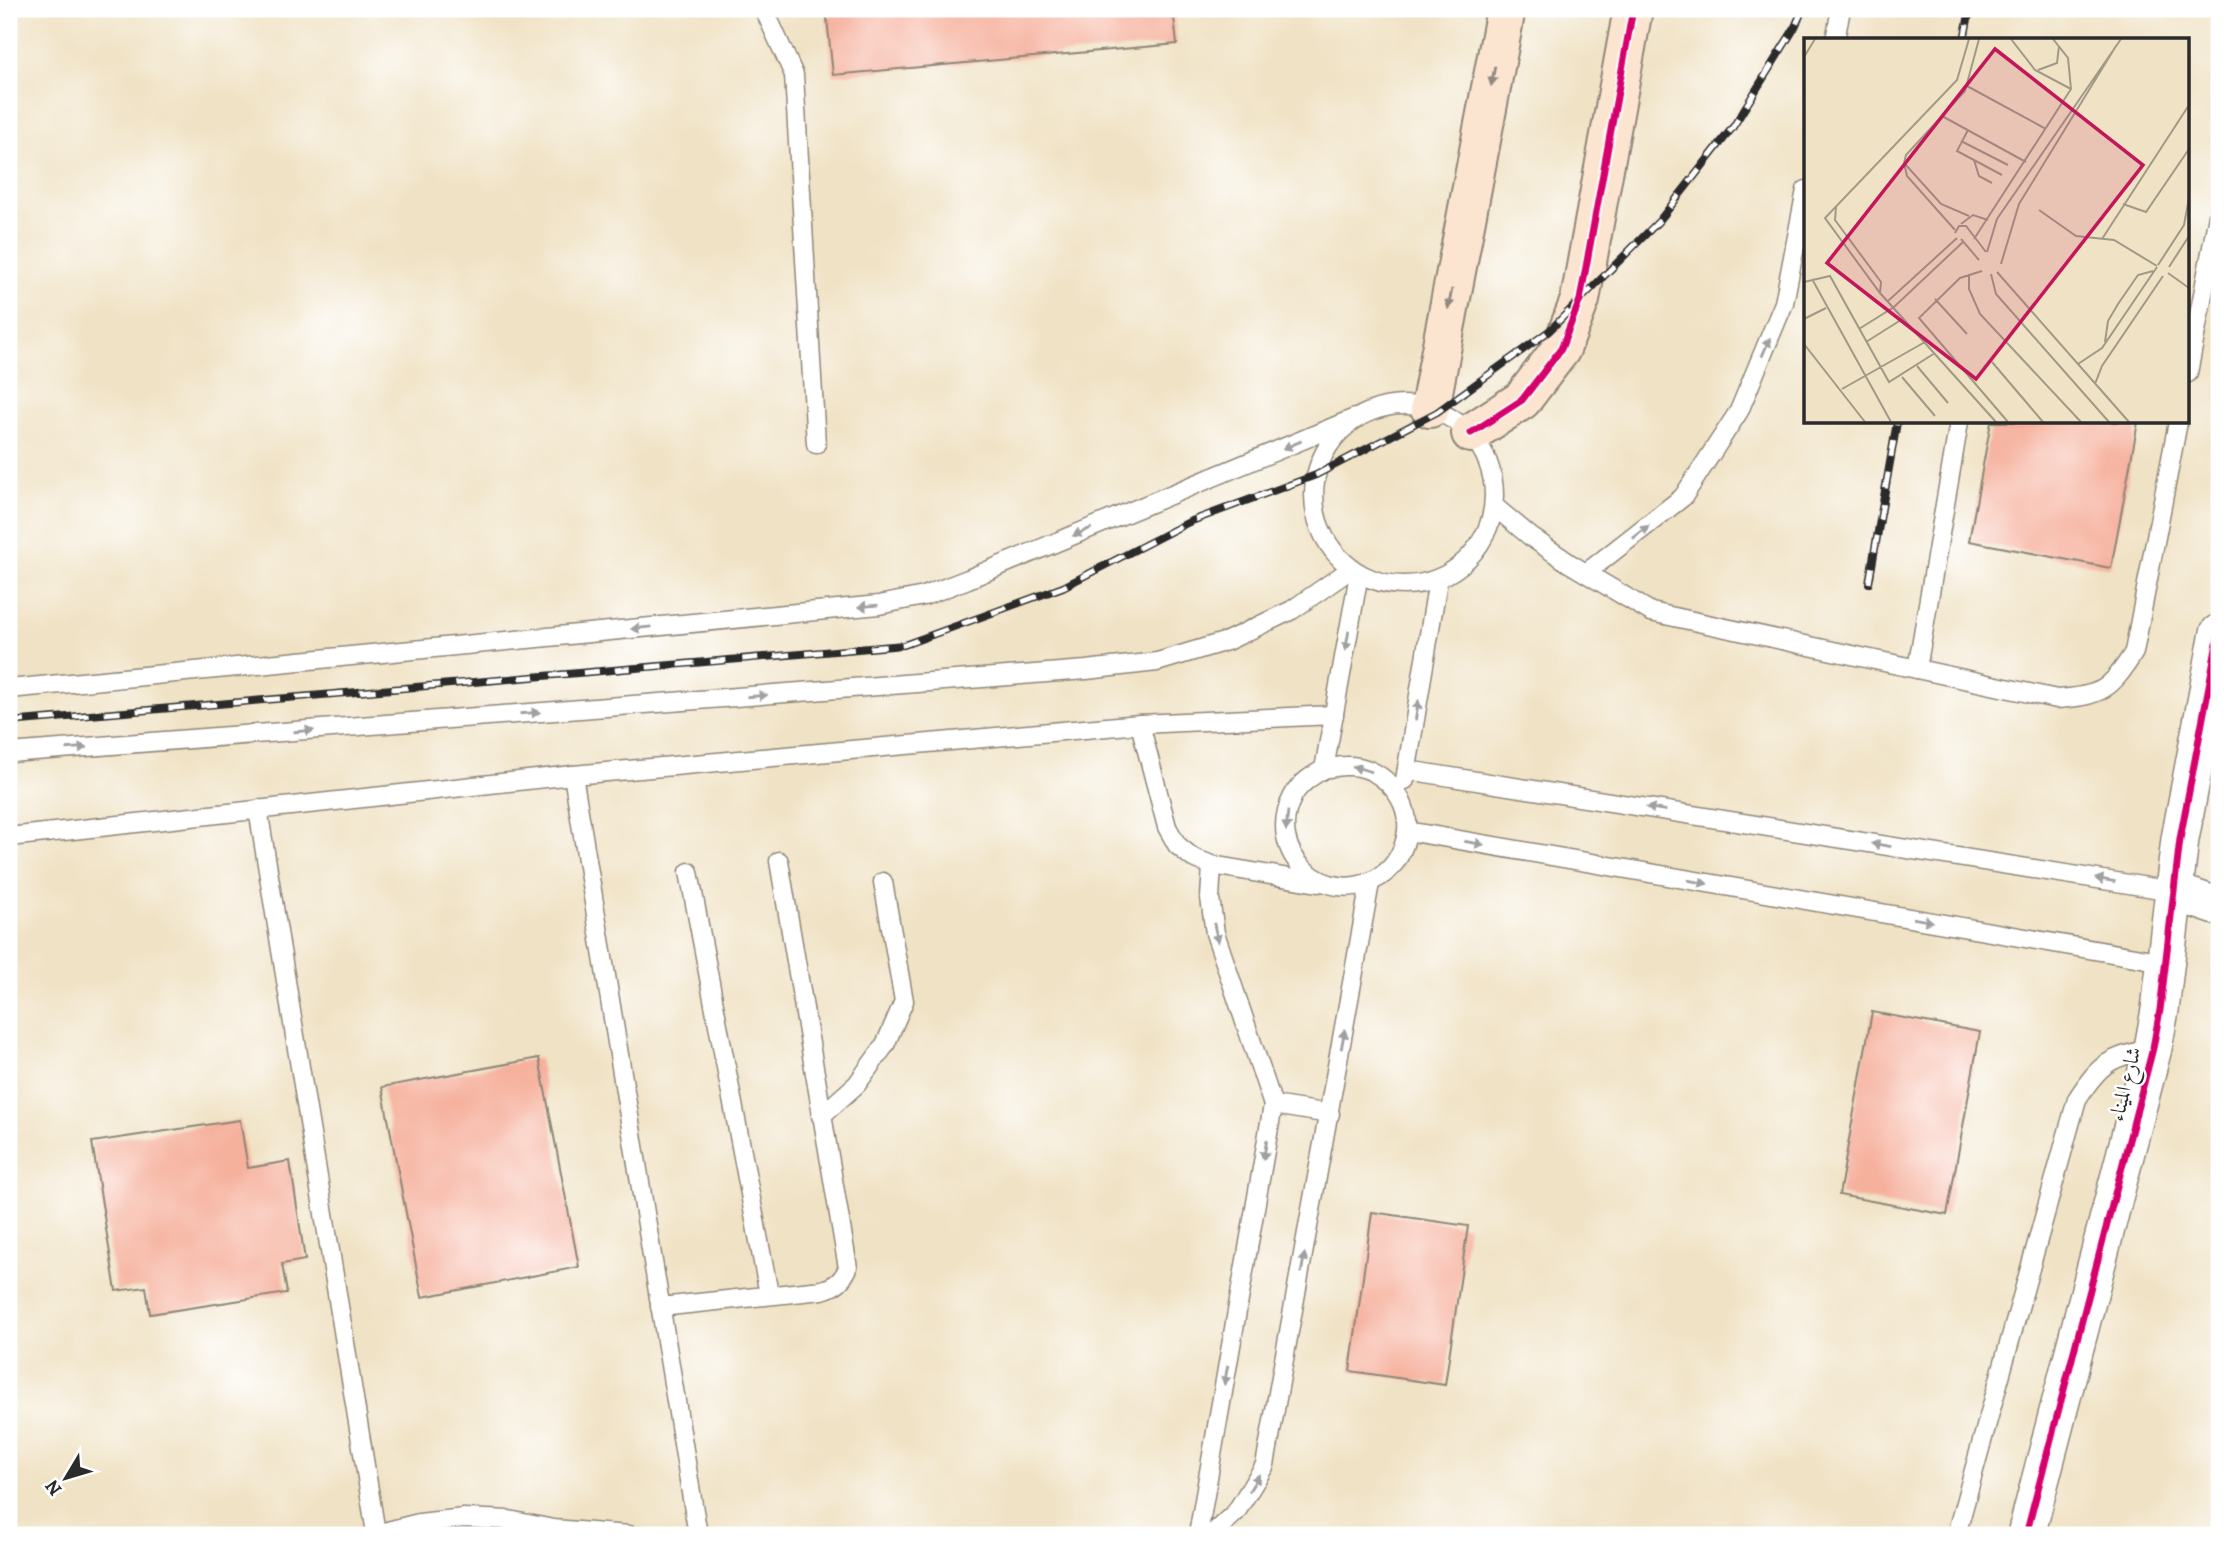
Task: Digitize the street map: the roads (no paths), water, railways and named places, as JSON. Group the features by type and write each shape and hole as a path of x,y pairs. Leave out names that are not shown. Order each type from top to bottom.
{"street":[{"path":"1430,408 1506,9"},
{"path":"1471,433 1522,400 1562,349 1580,300 1633,9"},
{"name":"شارع الميناء","path":"2025,1535 2153,1048 2180,839 2206,776 2219,633"},
{"path":"2173,891 2219,907"}],"lane":[{"path":"764,9 794,75 816,444"},
{"path":"1835,38 1841,9"},
{"path":"1586,573 1683,497 1739,411 1784,303 1804,200"},
{"path":"2190,362 2219,210"},
{"path":"9,689 879,605 924,596 1378,408 1404,404 1430,408 1471,433 1486,455 1494,480 1495,507 1489,531 1476,551 1459,568 1438,580 1411,586 1384,584 1355,571 1330,548 1317,522 1313,492 1318,464 1333,438 1355,418"},
{"path":"1917,669 1959,424"},
{"path":"1495,507 1531,537 1651,612 2057,699 2089,697 2117,679 2134,652 2178,424"},
{"path":"1324,769 1355,571"},
{"path":"9,753 1086,670 1157,662 1227,641 1292,610 1355,571"},
{"path":"1402,801 1438,580"},
{"path":"9,837 573,775 1140,723 1334,715"},
{"path":"1140,723 1167,827 1177,845 1193,858 1212,865 1348,888 1370,883 1389,871 1401,853 1407,831 1402,801 1389,782 1370,770 1347,765 1324,769 1306,780 1293,796 1286,816 1286,837 1293,857 1307,873 1325,884"},
{"path":"1407,770 2173,891"},
{"path":"573,775 698,1535"},
{"path":"258,809 374,1534 419,1523 464,1518 509,1520 553,1529 629,1535"},
{"path":"1407,831 2164,962"},
{"path":"660,1307 822,1290 834,1287 843,1279 848,1268 779,861"},
{"path":"1198,1535 1273,1105 1215,933 1210,898 1212,865"},
{"path":"689,872 769,1294"},
{"path":"821,1116 857,1084 885,1045 904,1001 883,882"},
{"path":"1211,1535 1236,1512 1265,1465 1370,883"},
{"path":"1956,1535 2077,1100 2094,1073 2119,1056 2153,1048"},
{"path":"1273,1105 1330,1114"}],"railway":[{"path":"9,722 904,645 1063,587 1189,522 1316,475 1437,412 1549,331 1659,221 1733,127 1794,29 1803,9"},
{"path":"1964,38 1970,9"},
{"path":"1869,583 1897,424"}]}
